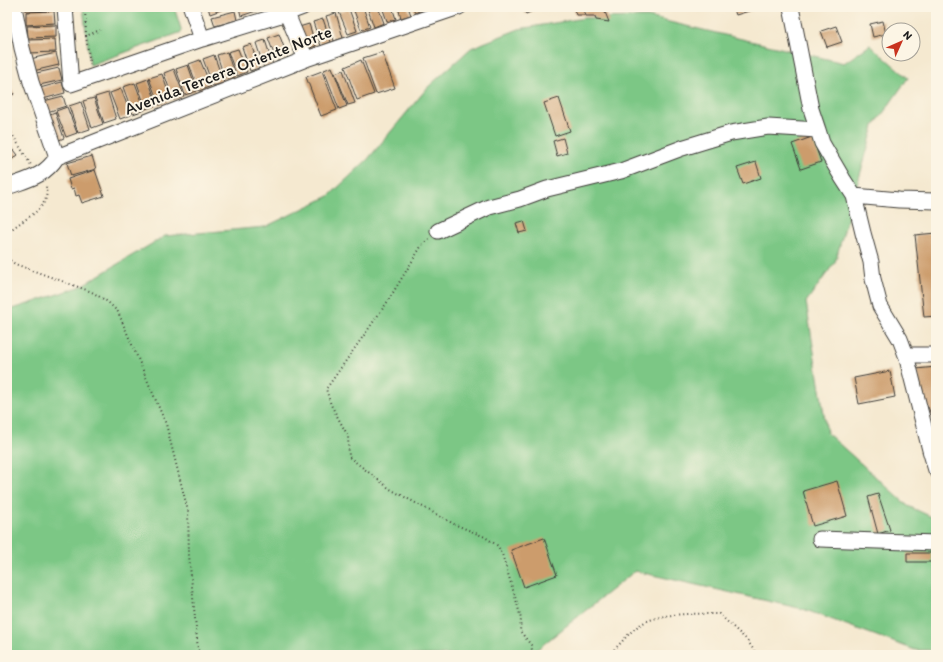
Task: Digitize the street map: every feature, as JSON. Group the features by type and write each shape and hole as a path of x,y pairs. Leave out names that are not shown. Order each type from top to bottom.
{"street":[{"path":"7,187 42,174 52,165 57,157 31,82 22,48 14,7"},
{"path":"65,7 71,84 285,10 303,7"},
{"path":"191,7 202,39"},
{"name":"Avenida Tercera Oriente Norte","path":"57,157 306,59 459,7"},
{"path":"791,7 811,109 822,143 854,196 871,262 880,306 900,339 906,355 936,470"},
{"path":"285,10 306,59"},
{"path":"438,231 489,207 520,199 547,189 621,171 682,148 731,134 768,127 818,130"},
{"path":"854,196 899,200 936,201"},
{"path":"906,355 936,355"},
{"path":"820,539 936,543"}],"path":[{"path":"85,7 86,36 91,77"},
{"path":"86,36 100,30"},
{"path":"7,126 42,174 46,197 38,210 16,225 7,234"},
{"path":"438,231 422,245 386,304 326,389 331,405 348,436 349,457 390,489 454,524 485,537 498,546 504,559 517,603 521,619 520,631 531,645 533,655"},
{"path":"7,258 15,264 92,292 108,302 118,312 166,424 188,512 189,555 198,650 204,655"},
{"path":"608,655 623,639 644,622 665,616 719,614 747,640 757,655"}],"green space":[{"path":"83,7 174,7 182,32 90,65"},
{"path":"648,17 844,63 870,45 881,55 881,62 890,62 908,78 874,126 835,262 806,302 827,433 908,506 936,519 936,650 915,650 803,609 635,571 530,655 7,655 7,311 79,287 165,236 265,227 329,196 368,159 428,87 471,48 519,29 584,18"}],"building":[{"path":"26,7 54,7 54,10 26,11"},
{"path":"208,7 229,7 210,14"},
{"path":"239,7 261,7 262,9 241,16"},
{"path":"363,7 370,27 361,30 353,8"},
{"path":"367,7 378,7 384,23 374,27"},
{"path":"382,7 392,7 396,19 387,21"},
{"path":"398,7 408,7 411,15 401,18"},
{"path":"413,7 423,7 423,9 415,13"},
{"path":"522,7 541,7 526,14"},
{"path":"573,7 582,7 585,15 576,15"},
{"path":"583,7 603,7 609,22 596,20 595,16 586,16"},
{"path":"733,7 762,7 736,15"},
{"path":"349,9 357,31 348,34 339,12"},
{"path":"54,11 55,23 26,25 26,12"},
{"path":"235,11 237,20 215,26 212,17"},
{"path":"336,13 343,38 334,41 326,16"},
{"path":"323,19 331,42 321,46 313,22"},
{"path":"883,21 881,22 881,35 873,37 870,24"},
{"path":"309,24 316,46 306,49 299,27"},
{"path":"56,25 56,37 28,38 27,26"},
{"path":"836,26 842,42 827,47 821,31"},
{"path":"279,34 288,58 277,62 268,38"},
{"path":"55,39 56,52 29,53 28,40"},
{"path":"265,40 273,65 264,68 256,43"},
{"path":"251,44 259,68 250,71 242,47"},
{"path":"238,49 247,72 237,76 228,52"},
{"path":"227,52 235,77 225,80 217,55"},
{"path":"382,52 395,88 376,94 363,58"},
{"path":"56,53 59,65 33,71 30,59"},
{"path":"214,55 224,83 213,86 203,59"},
{"path":"200,60 211,86 199,91 189,64"},
{"path":"361,60 374,94 357,100 345,67"},
{"path":"188,65 197,91 185,95 176,69"},
{"path":"332,67 347,106 339,109 324,70"},
{"path":"59,68 62,80 35,86 32,74"},
{"path":"174,69 184,96 173,100 164,73"},
{"path":"343,70 355,103 348,105 335,73"},
{"path":"322,71 337,110 321,116 306,77"},
{"path":"162,74 171,100 159,105 149,78"},
{"path":"148,79 157,105 146,109 137,83"},
{"path":"62,82 65,93 39,100 36,89"},
{"path":"135,83 145,110 133,114 123,87"},
{"path":"9,86 14,94 7,99 7,87"},
{"path":"121,89 131,115 120,119 110,93"},
{"path":"108,93 116,119 104,123 95,97"},
{"path":"63,96 66,106 44,113 40,102"},
{"path":"94,98 103,124 92,128 83,101"},
{"path":"559,98 570,131 555,136 544,103"},
{"path":"81,102 90,129 78,133 69,106"},
{"path":"67,107 77,133 66,137 56,111"},
{"path":"55,112 64,138 54,142 45,116"},
{"path":"812,137 821,162 801,169 792,144"},
{"path":"563,138 567,153 557,156 553,141"},
{"path":"10,145 18,155 7,163 7,148"},
{"path":"92,156 96,169 71,176 67,163"},
{"path":"756,162 761,178 743,184 737,168"},
{"path":"95,170 104,196 82,203 79,195 76,196 74,188 71,189 68,179"},
{"path":"524,221 527,231 519,233 516,223"},
{"path":"936,233 936,316 924,317 915,235"},
{"path":"936,367 936,416 932,417 928,407 923,406 916,369"},
{"path":"890,371 895,397 859,404 854,378"},
{"path":"837,481 847,516 813,526 803,491"},
{"path":"878,494 890,530 878,534 868,497"},
{"path":"544,538 557,575 524,587 511,550"},
{"path":"907,553 932,553 932,562 907,562"}]}
